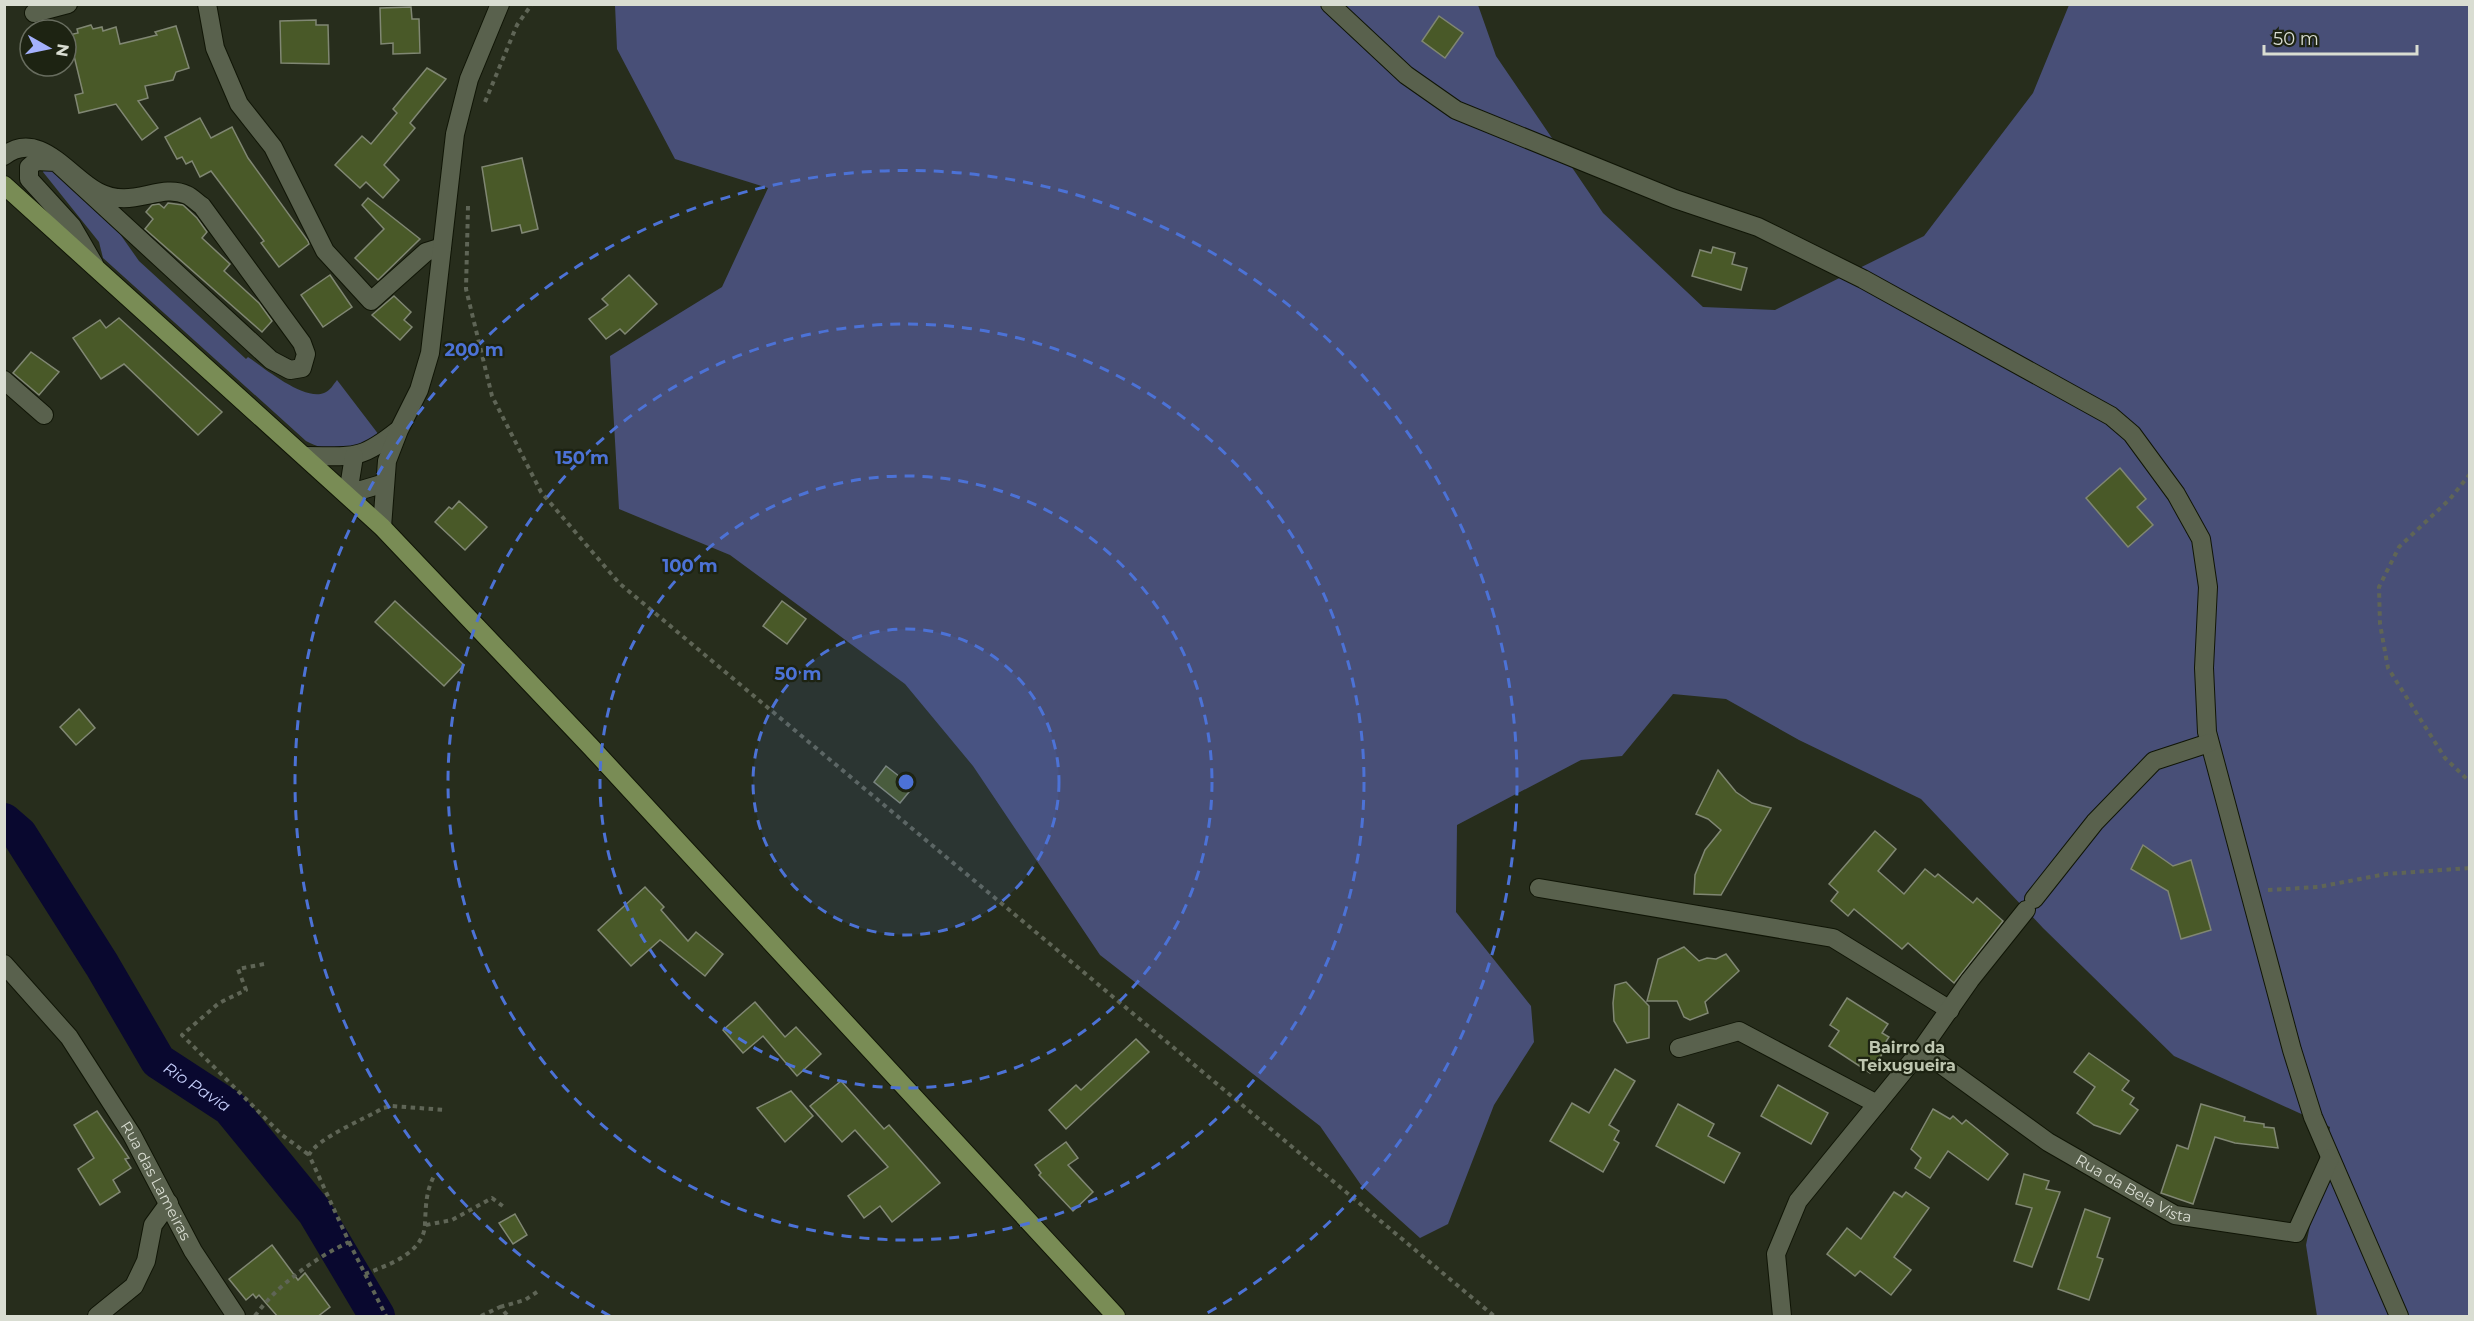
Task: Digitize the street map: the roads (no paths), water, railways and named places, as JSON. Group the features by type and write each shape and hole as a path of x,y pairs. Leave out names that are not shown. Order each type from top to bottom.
{"main road":[{"path":"4,185 382,527 598,754 1116,1317"}],"street":[{"path":"34,13 68,4"},
{"path":"207,4 214,48 239,104 273,147 325,251 371,301 426,252 442,247"},
{"path":"382,527 387,460 419,390 430,353 455,134 469,78 500,4"},
{"path":"1330,4 1406,75 1456,110 1675,199 1758,227 1863,279 2100,411 2132,434 2176,494 2201,539 2208,587 2204,668 2209,743 2292,1050 2313,1118 2399,1317"},
{"path":"4,156 20,147 32,146 45,151 56,162 271,360 290,370 302,368 306,354 302,343 202,206 188,195 175,192 119,200 97,192 56,162 36,161 29,167 29,178 72,226 94,266"},
{"path":"4,380 44,415"},
{"path":"306,456 354,456 372,451 399,430"},
{"path":"354,456 348,494 385,483"},
{"path":"1782,1317 1776,1254 1797,1201 1921,1050 2094,822 2154,761 2209,743"},
{"path":"1539,888 1833,938 1950,1010"},
{"name":"Rua das Lameiras","path":"4,964 74,1046 132,1135 193,1251 236,1317"},
{"path":"1679,1048 1739,1031 1877,1104"},
{"name":"Rua da Bela Vista","path":"1921,1050 2048,1142 2175,1215 2296,1233 2330,1158"},
{"path":"97,1317 134,1286 146,1261 153,1225 169,1203"}],"waterway":[{"name":"Rio Pavia","path":"4,821 19,834 102,965 158,1061 230,1108 315,1212 377,1316"}],"district":[{"name":"Bairro da Teixugueira","path":"1907,1056"}]}
